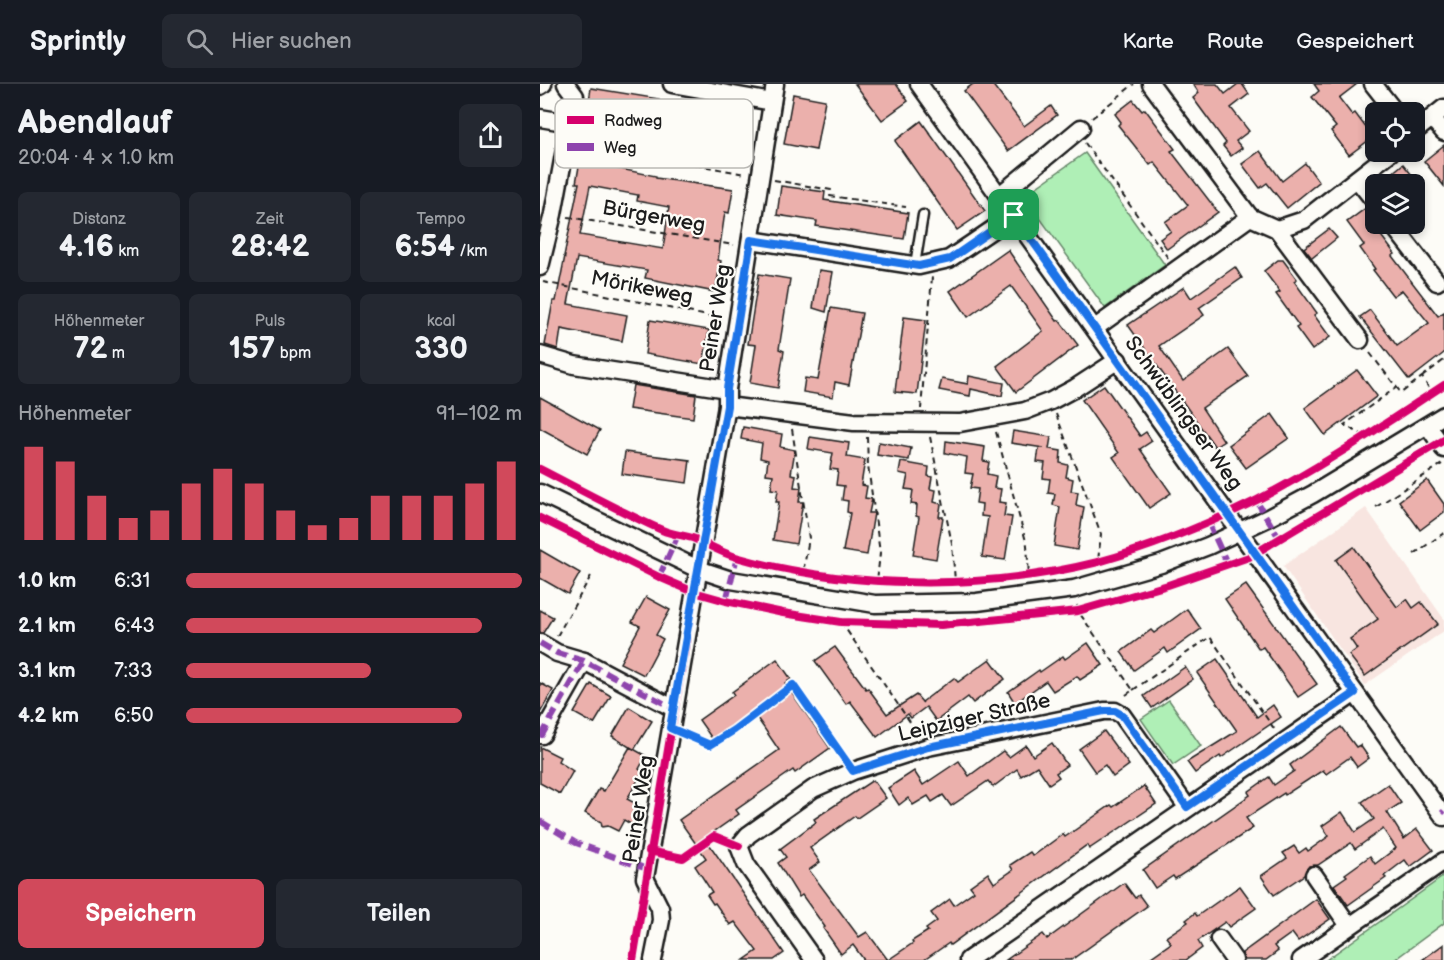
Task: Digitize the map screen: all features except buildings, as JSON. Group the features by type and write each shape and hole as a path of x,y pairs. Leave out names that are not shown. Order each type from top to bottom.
{"street":[{"path":"566,84 575,96 574,99"},
{"path":"672,84 772,102"},
{"name":"Peiner Weg","path":"653,960 661,920 660,908 645,878 727,406 727,389 775,84"},
{"name":"Schwüblingser Weg","path":"919,84 1444,817"},
{"path":"1151,84 1250,217 1277,230 1360,340"},
{"path":"1373,84 1387,102"},
{"path":"1425,123 1438,113 1444,132"},
{"path":"540,118 555,120"},
{"path":"1000,195 1079,129"},
{"path":"1277,230 1304,220 1378,162"},
{"path":"540,267 562,168"},
{"path":"1357,179 1365,189"},
{"path":"750,244 915,265 950,259 1014,215"},
{"path":"1095,328 1250,217"},
{"path":"1400,234 1437,282"},
{"path":"540,355 574,365 727,389"},
{"path":"727,406 866,422 960,423 1025,411 1051,401 1118,360"},
{"path":"540,493 698,569 731,580 875,604 977,602 1074,589 1161,564 1241,531 1313,494 1444,415"},
{"path":"1428,426 1444,449"},
{"path":"545,646 556,653 584,660 673,708"},
{"path":"540,734 542,735 584,660"},
{"path":"968,960 1355,693"},
{"name":"Leipziger Straße","path":"814,960 746,864 739,846 748,835 813,789 853,771 928,747 1104,711 1115,711 1122,715 1187,807"},
{"path":"1301,960 1444,861"},
{"path":"1314,875 1349,926"},
{"path":"1219,939 1234,960"}],"lane":[{"path":"915,265 923,215"}],"path":[{"path":"1134,84 1079,129 1176,270"},
{"path":"713,168 831,190 830,196 906,207"},
{"path":"934,262 923,423 952,544 955,580"},
{"path":"1360,340 1401,393 1444,360"},
{"path":"1422,376 1432,393"},
{"path":"1365,436 1344,425 1397,387"},
{"path":"1051,401 1101,534 1098,561"},
{"path":"790,414 809,538 803,573"},
{"path":"992,417 1028,545 1029,576"},
{"path":"866,422 868,466 880,553 877,581"},
{"path":"1376,507 1444,462"},
{"path":"1414,554 1444,533"},
{"path":"545,646 592,574"},
{"path":"1074,589 1078,610 1133,690"},
{"path":"841,622 928,747"},
{"path":"1123,697 1210,637 1283,742"},
{"path":"670,728 710,745 734,730 793,685 853,771"}],"shaded area":[{"path":"1366,508 1444,619 1444,631 1365,685 1283,566"}],"green space":[{"path":"1085,153 1165,265 1105,308 1024,196"},
{"path":"1169,700 1201,746 1173,765 1141,719"},
{"path":"1444,876 1444,923 1394,960 1326,960"}],"marked path":[{"path":"1256,500 1279,538"},
{"path":"1208,522 1227,563"},
{"path":"659,577 678,535"},
{"path":"726,601 737,557"},
{"path":"540,643 557,653 584,661 673,708"},
{"path":"540,734 542,735 584,661"},
{"path":"540,821 576,843 647,869"}],"cycle path":[{"path":"540,469 662,530 695,539 736,557 779,568 870,580 963,582 1009,578 1054,571 1119,556 1179,535 1218,518 1305,474 1444,385"},
{"path":"540,518 659,577 694,592 726,601 841,622 941,625 1078,611 1168,585 1249,557 1444,440"},
{"path":"633,960 698,569"},
{"path":"649,851 683,858 714,836 739,846"}],"route":[{"path":"1014,215 1355,693 1187,807 1122,715 1115,711 1104,711 928,747 853,771 793,685 734,730 710,745 670,728 727,406 727,389 751,240 919,266 950,259 1014,215"}]}
